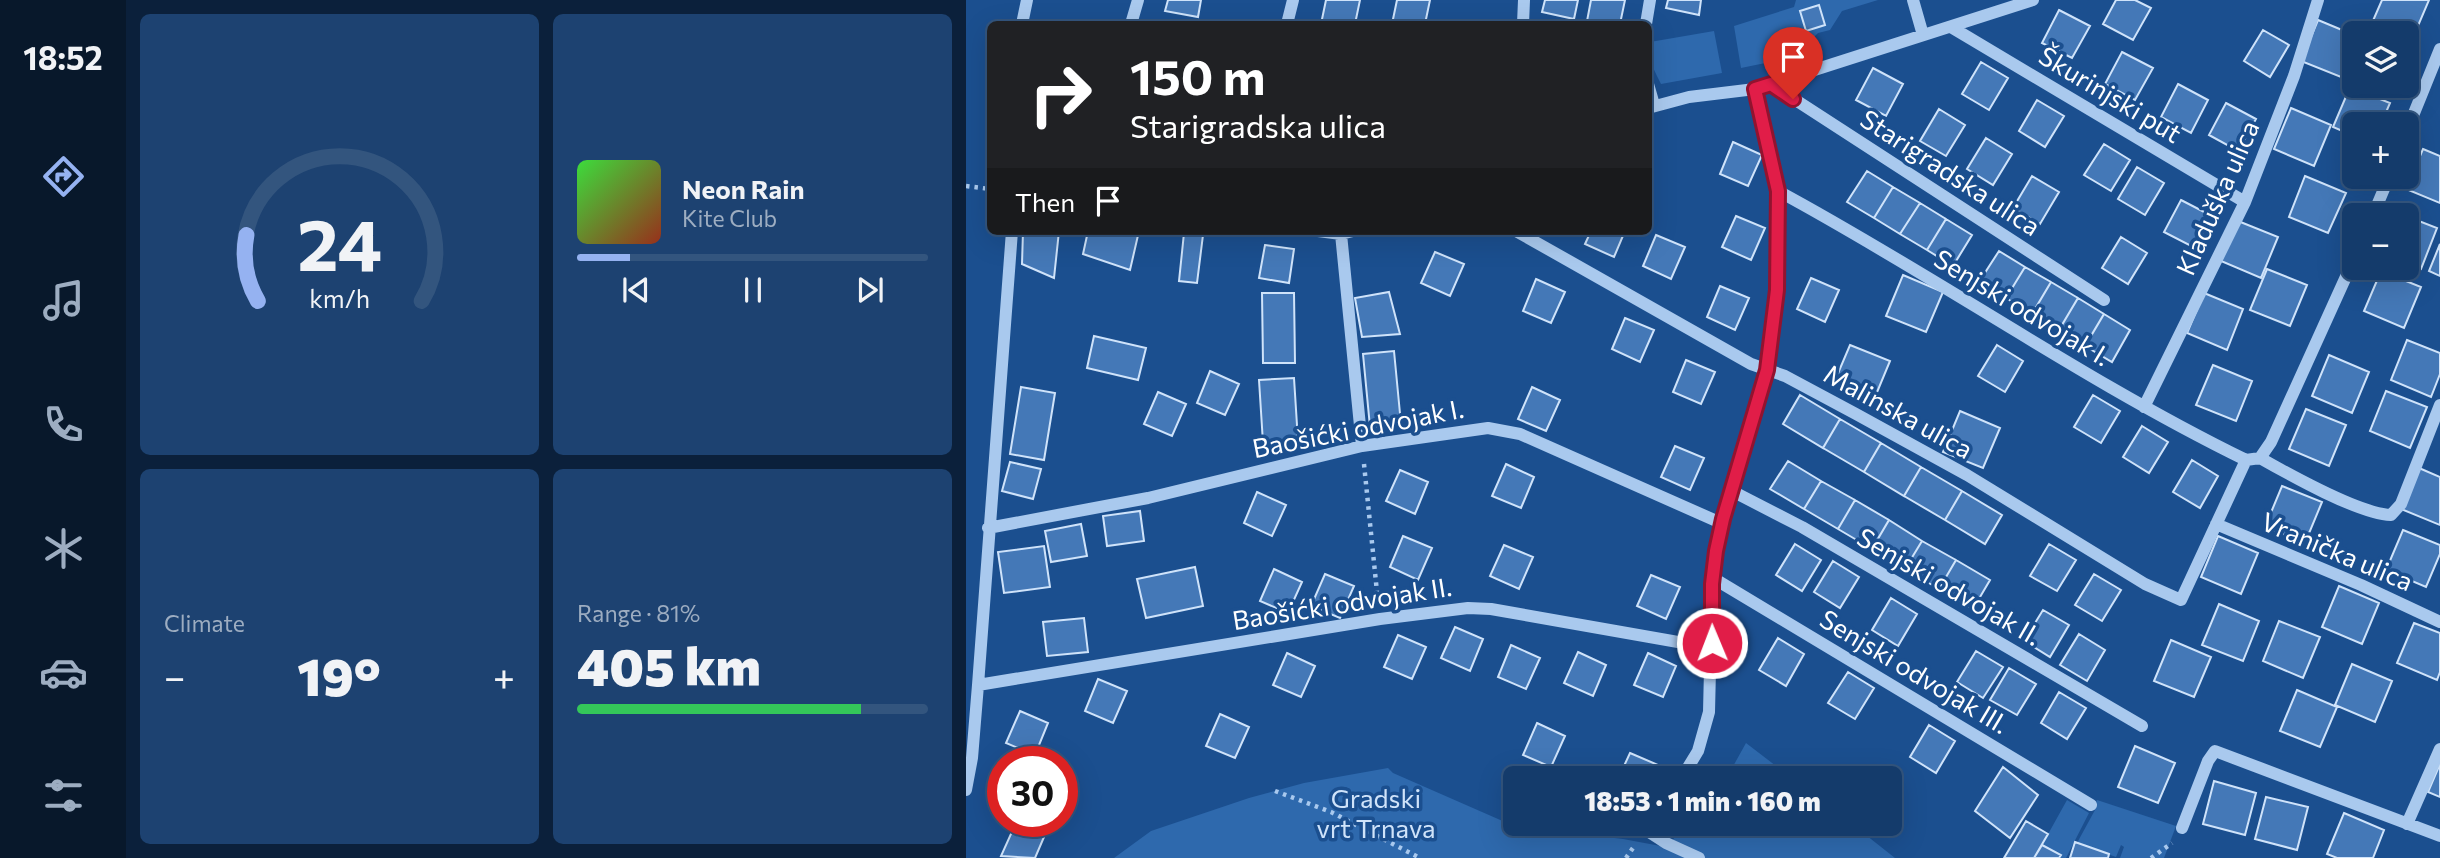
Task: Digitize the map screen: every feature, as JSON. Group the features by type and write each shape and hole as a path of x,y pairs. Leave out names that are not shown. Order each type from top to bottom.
{"street":[{"path":"1023,21 1027,0"},
{"path":"1132,21 1138,0"},
{"path":"1288,21 1293,0"},
{"path":"1524,0 1524,21"},
{"path":"1646,21 1650,0"},
{"path":"1913,0 1923,35"},
{"path":"1652,107 1689,97 1755,89 2032,0"},
{"name":"Kladuška ulica","path":"2144,407 2245,202 2294,76 2319,0"},
{"name":"Škurinjski put","path":"1951,27 2245,202"},
{"path":"2414,112 2440,49"},
{"name":"Starigradska ulica","path":"1771,84 2104,300"},
{"path":"1689,766 1703,738 1709,712 1713,578 1721,523 1767,370 1777,290 1778,191 1755,89"},
{"name":"Senjski odvojak I.","path":"1778,191 1846,227 2144,407 2246,460"},
{"path":"966,790 972,758 1012,235"},
{"path":"1347,235 1362,446"},
{"name":"Malinska ulica","path":"1523,235 1751,364 1809,389 1967,475 2145,584 2181,600 2216,524"},
{"path":"2260,458 2271,442 2344,280"},
{"path":"2216,524 2246,460 2260,458 2340,499 2371,511 2391,515 2401,504 2440,405"},
{"name":"Baošićki odvojak I.","path":"988,528 1148,498 1362,446 1488,428 1520,434 1721,523"},
{"name":"Senjski odvojak II.","path":"1732,491 1802,527 2142,726"},
{"name":"Vranička ulica","path":"2216,524 2361,585 2440,622"},
{"name":"Senjski odvojak III.","path":"1713,578 2091,805"},
{"name":"Baošićki odvojak II.","path":"978,685 1380,619 1468,608 1491,609 1712,648"},
{"path":"2407,824 2440,749"},
{"path":"2180,833 2208,761 2215,751 2440,836"},
{"path":"1658,836 1666,843 1699,858"}],"path":[{"path":"966,186 987,189"},
{"path":"1362,446 1380,619"},
{"path":"1275,791 1331,812 1420,858"},
{"path":"2151,858 2180,833"}],"green space":[{"path":"1796,0 1878,0 1842,11 1830,30 1818,33 1794,57 1741,68 1734,26 1794,7"},
{"path":"1714,31 1722,73 1661,84 1652,64 1652,42"},
{"path":"1746,743 1776,766 1733,766"},
{"name":"Gradski vrt Trnava","path":"1388,768 1393,773 1503,821 1503,836 1598,836 1666,847 1676,836 1867,836 1895,858 1114,858 1151,831 1249,798 1304,783"},
{"path":"2067,800 2089,813 2066,858 2059,858 2060,855 2042,845"},
{"path":"2097,800 2176,826 2164,858 2120,858 2124,847 2121,845 2116,857 2077,843 2095,810"}],"building":[{"path":"1168,0 1201,0 1198,17 1165,11"},
{"path":"1326,0 1360,0 1356,21 1322,21"},
{"path":"1397,0 1430,0 1426,21 1393,21"},
{"path":"1545,0 1578,0 1574,19 1542,12"},
{"path":"1591,0 1625,0 1621,21 1587,21"},
{"path":"1668,0 1701,0 1699,15 1666,8"},
{"path":"2116,0 2135,0 2151,8 2133,40 2103,24"},
{"path":"2382,0 2429,0 2419,24 2419,21 2373,21"},
{"path":"1819,5 1825,25 1806,31 1800,11"},
{"path":"2059,10 2090,26 2072,58 2042,43"},
{"path":"2318,20 2342,30 2341,77 2301,61"},
{"path":"2263,30 2289,45 2270,77 2244,61"},
{"path":"2122,52 2153,68 2135,100 2105,84"},
{"path":"1981,62 2008,78 1989,110 1962,94"},
{"path":"1873,68 1903,84 1886,116 1856,100"},
{"path":"2178,84 2208,100 2191,133 2161,117"},
{"path":"2345,98 2378,98 2390,103 2386,112 2342,112 2342,131 2333,127"},
{"path":"2037,100 2064,116 2045,147 2019,131"},
{"path":"2226,103 2256,119 2238,151 2209,135"},
{"path":"2291,108 2331,125 2314,166 2274,149"},
{"path":"1939,109 1965,125 1946,156 1920,141"},
{"path":"1986,138 2012,154 1993,185 1967,169"},
{"path":"1733,142 1762,155 1748,186 1720,174"},
{"path":"2104,144 2130,160 2111,191 2084,175"},
{"path":"2423,149 2440,156 2440,203 2406,189 2419,189 2419,158"},
{"path":"2137,167 2164,183 2145,215 2118,199"},
{"path":"1867,171 1893,187 1874,218 1847,202"},
{"path":"2032,176 2059,192 2040,224 2013,208"},
{"path":"2305,176 2346,193 2328,233 2289,217"},
{"path":"1893,187 1920,203 1900,234 1874,218"},
{"path":"2181,200 2212,216 2195,248 2164,232"},
{"path":"1920,203 1946,219 1927,250 1900,234"},
{"path":"1736,216 1765,228 1751,260 1722,247"},
{"path":"1946,219 1972,235 1953,266 1927,250"},
{"path":"2238,221 2278,237 2261,278 2221,261"},
{"path":"2419,221 2437,228 2421,269 2419,268"},
{"path":"1023,235 1059,235 1054,278 1022,264"},
{"path":"1087,235 1138,235 1130,270 1083,254"},
{"path":"1184,235 1203,235 1197,283 1179,281"},
{"path":"1589,235 1623,235 1614,257 1585,244"},
{"path":"1656,235 1685,247 1671,279 1643,266"},
{"path":"2121,237 2147,253 2128,284 2102,268"},
{"path":"2440,244 2440,276 2429,271"},
{"path":"1265,245 1294,249 1289,283 1259,278"},
{"path":"1999,251 2025,267 2006,298 1979,282"},
{"path":"1435,252 1464,264 1450,296 1421,283"},
{"path":"2025,267 2051,282 2032,314 2006,298"},
{"path":"2267,269 2307,285 2290,326 2250,310"},
{"path":"1903,275 1943,292 1926,332 1886,316"},
{"path":"1811,278 1839,290 1825,322 1797,309"},
{"path":"1536,279 1565,292 1551,323 1523,311"},
{"path":"2377,280 2404,280 2421,287 2404,328 2364,311"},
{"path":"2051,282 2078,298 2059,330 2032,314"},
{"path":"1720,286 1749,298 1735,330 1707,317"},
{"path":"1389,292 1400,334 1362,337 1355,298"},
{"path":"1262,293 1294,293 1295,363 1263,363"},
{"path":"2204,293 2243,309 2227,350 2187,333"},
{"path":"2078,298 2104,314 2085,346 2059,330"},
{"path":"2104,314 2130,330 2112,362 2085,346"},
{"path":"1625,318 1654,330 1640,362 1612,349"},
{"path":"1094,336 1146,348 1138,380 1087,368"},
{"path":"2407,340 2440,353 2440,374 2431,397 2391,380"},
{"path":"1850,345 1890,361 1873,402 1833,385"},
{"path":"1997,345 2023,361 2005,392 1978,376"},
{"path":"1394,351 1401,424 1370,427 1363,354"},
{"path":"2329,355 2369,372 2352,413 2312,396"},
{"path":"1686,360 1715,372 1701,404 1673,392"},
{"path":"2213,365 2252,381 2236,421 2196,405"},
{"path":"1210,371 1239,384 1225,415 1197,403"},
{"path":"1294,378 1298,441 1263,443 1259,380"},
{"path":"1021,387 1055,393 1044,460 1010,454"},
{"path":"1532,387 1560,400 1546,431 1518,419"},
{"path":"2386,391 2427,407 2410,448 2370,431"},
{"path":"1158,392 1186,404 1172,436 1144,424"},
{"path":"1800,395 1840,419 1823,448 1783,424"},
{"path":"2093,395 2120,411 2101,443 2074,427"},
{"path":"2306,409 2346,425 2329,466 2289,449"},
{"path":"1960,411 2000,428 1983,468 1943,452"},
{"path":"1840,419 1881,443 1864,472 1823,448"},
{"path":"2142,426 2168,442 2149,473 2123,457"},
{"path":"1881,443 1921,467 1904,496 1864,472"},
{"path":"1675,446 1704,458 1690,490 1661,477"},
{"path":"2192,460 2218,476 2200,508 2173,492"},
{"path":"1788,461 1821,481 1804,509 1770,489"},
{"path":"1010,462 1041,469 1033,499 1002,491"},
{"path":"1506,464 1534,477 1521,508 1492,496"},
{"path":"1921,467 1962,491 1945,520 1904,496"},
{"path":"2419,468 2440,477 2440,525 2401,509"},
{"path":"1400,470 1428,482 1415,514 1386,501"},
{"path":"1821,481 1855,500 1838,529 1804,509"},
{"path":"2282,486 2322,502 2305,543 2265,527"},
{"path":"1962,491 2002,515 1985,544 1945,520"},
{"path":"1257,492 1286,505 1272,536 1244,523"},
{"path":"1855,500 1889,520 1872,549 1838,529"},
{"path":"1140,511 1144,541 1107,546 1103,516"},
{"path":"1889,520 1922,541 1905,569 1872,549"},
{"path":"1081,524 1087,556 1051,562 1045,531"},
{"path":"2403,530 2440,545 2440,554 2426,587 2386,570"},
{"path":"1403,536 1432,548 1418,580 1390,567"},
{"path":"2218,536 2258,553 2241,594 2201,577"},
{"path":"1922,541 1956,560 1939,589 1905,569"},
{"path":"1795,544 1821,560 1802,591 1776,575"},
{"path":"2049,544 2076,560 2057,591 2030,576"},
{"path":"1504,545 1533,557 1519,589 1490,576"},
{"path":"1044,546 1050,587 1004,593 998,552"},
{"path":"1956,560 1990,580 1973,609 1939,589"},
{"path":"1833,561 1859,577 1840,608 1814,592"},
{"path":"1195,567 1203,606 1146,618 1137,579"},
{"path":"1274,569 1302,582 1288,613 1260,601"},
{"path":"1325,574 1354,586 1340,618 1311,606"},
{"path":"2094,574 2121,590 2102,621 2075,605"},
{"path":"1651,575 1680,587 1666,619 1637,606"},
{"path":"2339,586 2379,603 2362,644 2322,627"},
{"path":"1891,598 1917,614 1898,646 1872,630"},
{"path":"2219,604 2259,621 2243,661 2202,645"},
{"path":"2043,610 2069,625 2050,657 2024,641"},
{"path":"1084,618 1088,652 1047,656 1043,622"},
{"path":"2279,621 2320,637 2303,678 2263,661"},
{"path":"2414,623 2440,633 2440,672 2437,680 2397,663"},
{"path":"1455,627 1483,639 1470,671 1441,658"},
{"path":"2079,634 2105,650 2087,681 2060,665"},
{"path":"1398,635 1426,647 1412,679 1384,667"},
{"path":"1778,638 1804,654 1786,686 1759,670"},
{"path":"2171,640 2211,657 2194,697 2154,681"},
{"path":"1511,645 1540,658 1526,689 1498,677"},
{"path":"1976,651 2003,667 1983,698 1957,682"},
{"path":"1578,652 1606,665 1593,696 1564,683"},
{"path":"1287,653 1315,666 1301,697 1273,685"},
{"path":"1648,653 1676,666 1663,697 1634,685"},
{"path":"2352,664 2392,681 2375,722 2335,705"},
{"path":"2009,668 2036,684 2017,715 1990,700"},
{"path":"1848,672 1874,688 1855,719 1828,703"},
{"path":"1098,679 1127,691 1113,723 1085,711"},
{"path":"2297,690 2337,707 2320,747 2280,731"},
{"path":"2059,692 2086,708 2067,739 2041,723"},
{"path":"1020,711 1048,723 1039,746 1013,746 1006,743"},
{"path":"1220,714 1249,727 1235,758 1206,746"},
{"path":"1537,723 1565,736 1551,766 1523,755"},
{"path":"1929,725 1955,741 1936,773 1910,757"},
{"path":"2135,746 2175,763 2158,803 2118,787"},
{"path":"1630,753 1658,765 1658,766 1624,766"},
{"path":"2440,764 2440,797 2428,792"},
{"path":"2003,767 2038,795 2010,838 1975,811"},
{"path":"2214,781 2256,793 2245,835 2203,824"},
{"path":"2266,797 2308,807 2297,850 2255,839"},
{"path":"2344,813 2384,830 2373,858 2337,858 2327,854"},
{"path":"2026,821 2048,834 2034,858 2004,858"},
{"path":"1010,837 1044,837 1035,858 1001,856"},
{"path":"2075,842 2109,854 2108,858 2070,858"},
{"path":"2042,845 2061,855 2059,858 2034,858"}],"route":[{"path":"1712,643 1712,584 1716,551 1767,370 1777,290 1778,191 1755,89 1771,84 1793,99"}]}
